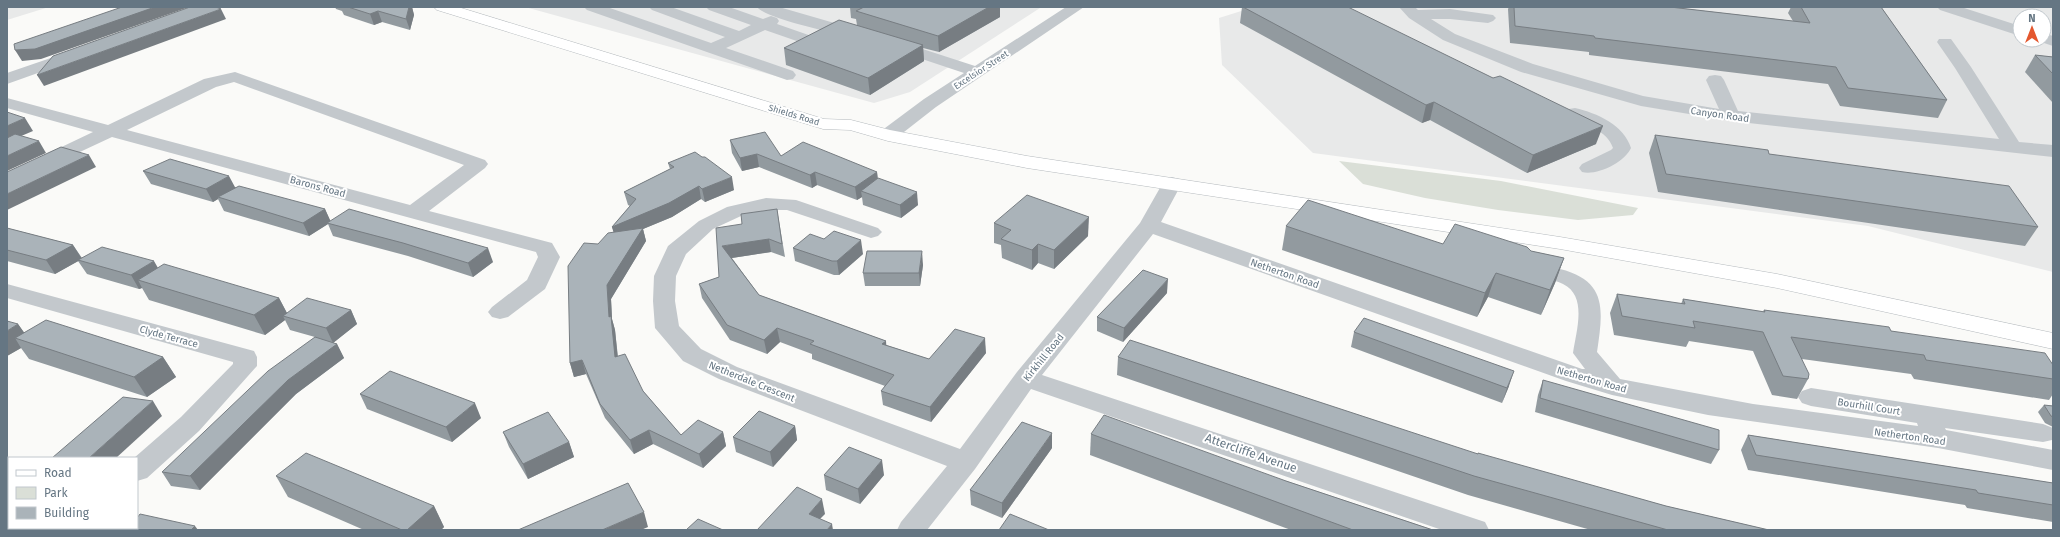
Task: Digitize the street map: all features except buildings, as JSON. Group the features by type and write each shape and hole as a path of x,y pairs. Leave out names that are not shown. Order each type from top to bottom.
{"main road":[{"name":"Shields Road","path":"442,7 823,124 851,125"},
{"name":"Shields Road","path":"489,7 570,30 835,114 851,125"},
{"path":"851,125 888,135 1027,162 1560,242 1762,278 2053,341"}],"street":[{"path":"592,7 787,75"},
{"path":"657,7 740,37"},
{"path":"714,7 814,42"},
{"path":"766,7 790,11 977,72"},
{"name":"Excelsior Street","path":"888,135 930,103 1076,7"},
{"path":"1945,7 2012,28"},
{"path":"710,49 740,37 790,11"},
{"path":"1410,11 1488,18"},
{"name":"Canyon Road","path":"1410,11 1449,37 1527,68 1641,101 1731,116 2053,151"},
{"path":"1440,50 1462,42"},
{"path":"1944,42 1963,67 2012,146"},
{"path":"7,79 90,49"},
{"path":"7,180 210,83 235,77 478,164 414,212"},
{"path":"1715,80 1731,116"},
{"name":"Barons Road","path":"7,103 544,248 549,257 537,284 500,312"},
{"path":"1558,106 1610,130 1621,142 1622,148 1619,154 1589,168"},
{"name":"Kirkhill Road","path":"912,530 965,462 1026,378 1149,225 1172,183"},
{"name":"Netherdale Crescent","path":"872,232 789,204 766,204 734,211 706,225 676,251 665,276 664,301 667,328 692,355 728,373 965,462"},
{"name":"Netherton Road","path":"1149,225 1567,372 1612,386 1729,410 1937,439 2053,460"},
{"path":"1531,269 1574,281 1583,290 1591,305 1585,353 1612,386"},
{"name":"Clyde Terrace","path":"7,291 245,357 245,366 190,424 138,470"},
{"name":"Attercliffe Avenue","path":"1026,378 1475,530"},
{"name":"Bourhill Court","path":"1811,396 1927,416 2043,433"},
{"path":"1927,416 1937,439"}],"shaded area":[{"path":"7,7 49,7 7,20"},
{"path":"525,7 1040,8 910,92 874,103"},
{"path":"1254,7 2053,7 2053,272 1868,226 1313,153 1222,65 1219,18"}],"green space":[{"path":"1339,161 1501,181 1638,208 1633,215 1578,220 1498,210 1425,198 1363,184"}]}
